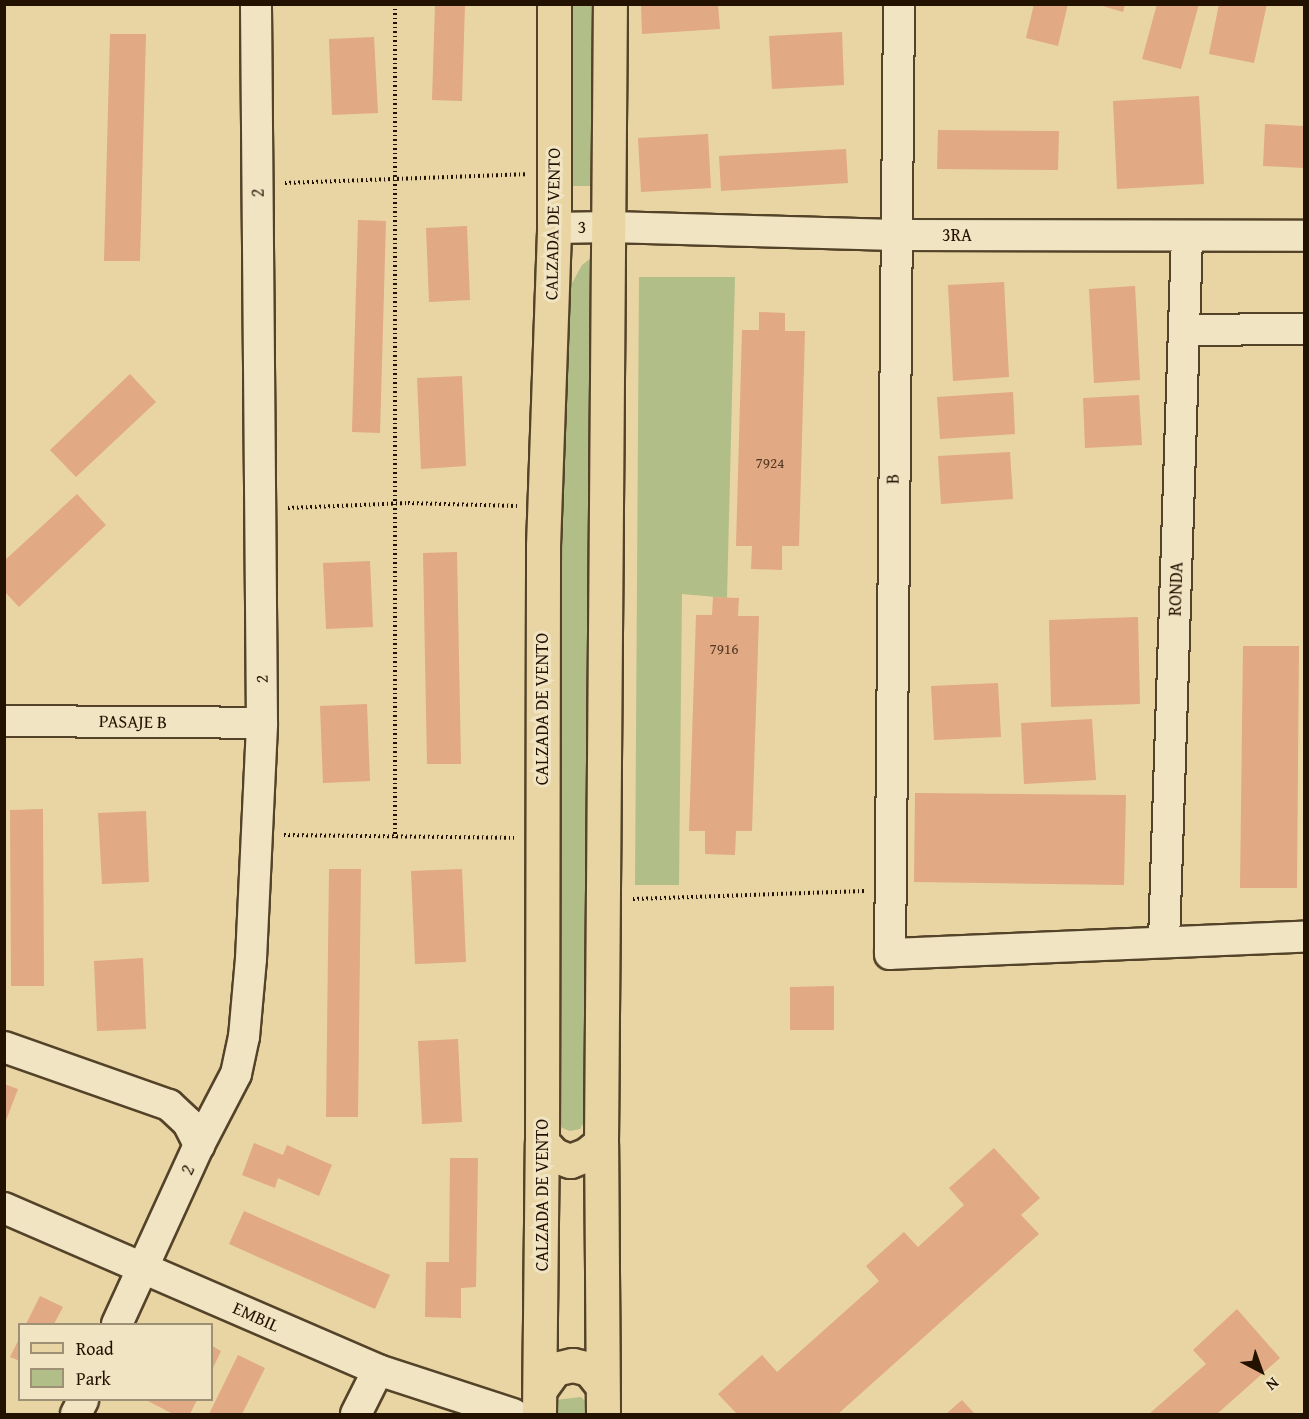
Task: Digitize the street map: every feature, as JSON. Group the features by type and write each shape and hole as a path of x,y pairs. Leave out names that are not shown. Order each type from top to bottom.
{"main road":[{"name":"CALZADA DE VENTO","path":"540,1401 544,507 555,228 554,4"},
{"path":"602,1399 601,1143 610,4"},
{"path":"542,1142 554,1155 570,1161 586,1155 601,1143"},
{"path":"540,1401 555,1369 573,1365 589,1369 602,1399"}],"street":[{"name":"2","path":"117,1323 199,1145 236,1074 244,1036 262,723 256,4"},
{"name":"B","path":"899,4 895,235 890,954 1164,941"},
{"name":"3","path":"555,228 610,227"},
{"name":"3RA","path":"610,227 895,235 1305,236"},
{"name":"RONDA","path":"1164,941 1187,236"},
{"path":"1184,330 1305,329"},
{"name":"PASAJE B","path":"4,720 262,723"},
{"path":"1164,941 1305,937"},
{"path":"4,1047 169,1105 188,1123 199,1145"},
{"name":"EMBIL","path":"4,1208 378,1370 506,1412"},
{"path":"356,1414 378,1370"},
{"path":"506,1412 524,1400 540,1401"}],"path":[{"path":"395,4 395,838"},
{"path":"258,185 554,173"},
{"path":"260,509 396,504 544,507"},
{"path":"257,835 542,838"},
{"path":"603,900 890,890"}],"green space":[{"path":"564,5 597,5 596,186 563,186"},
{"path":"595,255 586,1119 580,1129 570,1131 562,1128 559,1121 560,313 565,296 582,265"},
{"path":"639,277 735,277 727,598 682,594 679,885 635,885"},
{"path":"581,1397 599,1414 545,1414 555,1400"}],"building":[{"path":"435,4 465,4 462,101 432,100"},
{"path":"1034,4 1068,4 1058,46 1026,38"},
{"path":"1157,4 1199,4 1181,69 1142,59"},
{"path":"1219,4 1267,4 1254,63 1209,54"},
{"path":"641,5 718,5 720,29 642,34"},
{"path":"1099,5 1125,5 1123,12"},
{"path":"842,32 844,85 772,89 769,36"},
{"path":"110,34 146,34 140,261 104,261"},
{"path":"374,37 378,113 332,115 329,39"},
{"path":"1199,96 1204,184 1117,189 1113,101"},
{"path":"1265,124 1304,126 1304,168 1263,166"},
{"path":"938,130 1059,131 1058,170 937,169"},
{"path":"708,134 711,188 641,192 638,138"},
{"path":"846,149 848,183 721,191 719,156"},
{"path":"358,220 386,221 380,433 352,432"},
{"path":"467,226 470,300 429,302 426,228"},
{"path":"1004,282 1009,377 953,381 948,285"},
{"path":"1135,286 1140,380 1094,383 1089,289"},
{"path":"759,312 785,313 785,331 805,331 799,546 782,546 782,570 751,569 752,546 736,546 742,330 759,330"},
{"path":"130,374 156,402 76,477 50,450"},
{"path":"462,376 466,466 421,469 417,378"},
{"path":"1013,392 1015,434 940,439 937,397"},
{"path":"1139,395 1142,445 1085,448 1083,398"},
{"path":"1010,452 1013,499 941,504 938,456"},
{"path":"77,494 106,525 19,607 4,591 4,561"},
{"path":"457,552 461,764 427,764 423,553"},
{"path":"370,561 373,627 326,629 323,563"},
{"path":"713,597 739,598 738,616 759,616 752,831 736,831 735,855 705,854 705,831 689,831 696,615 712,615"},
{"path":"1138,617 1140,704 1051,707 1049,620"},
{"path":"1243,646 1299,646 1297,888 1240,888"},
{"path":"998,683 1001,737 934,740 931,686"},
{"path":"367,704 370,781 323,783 320,706"},
{"path":"1092,719 1096,780 1024,784 1021,723"},
{"path":"915,793 1126,795 1124,885 914,882"},
{"path":"43,809 44,986 11,986 10,810"},
{"path":"146,811 149,882 102,884 98,813"},
{"path":"329,869 361,869 358,1117 326,1117"},
{"path":"462,869 466,962 415,964 411,871"},
{"path":"143,958 146,1029 97,1031 94,961"},
{"path":"834,986 834,1030 790,1030 790,987"},
{"path":"458,1039 462,1122 422,1124 418,1041"},
{"path":"4,1084 18,1089 5,1123 4,1123"},
{"path":"254,1143 283,1155 287,1145 332,1165 319,1196 278,1178 275,1188 242,1175"},
{"path":"994,1148 1040,1198 1021,1215 1039,1234 838,1414 737,1414 718,1394 762,1355 777,1372 879,1281 866,1266 904,1232 918,1247 964,1205 949,1188"},
{"path":"450,1158 478,1158 476,1287 461,1288 461,1318 425,1317 426,1262 449,1262"},
{"path":"244,1211 390,1275 375,1309 229,1244"},
{"path":"40,1296 63,1307 55,1323 26,1323"},
{"path":"1237,1309 1280,1358 1217,1414 1149,1414 1206,1364 1193,1350"},
{"path":"18,1341 18,1360 10,1357"},
{"path":"213,1347 221,1351 213,1368"},
{"path":"238,1355 265,1368 242,1414 209,1414"},
{"path":"962,1400 975,1414 946,1414"},
{"path":"148,1401 196,1401 190,1414 173,1414"}]}
